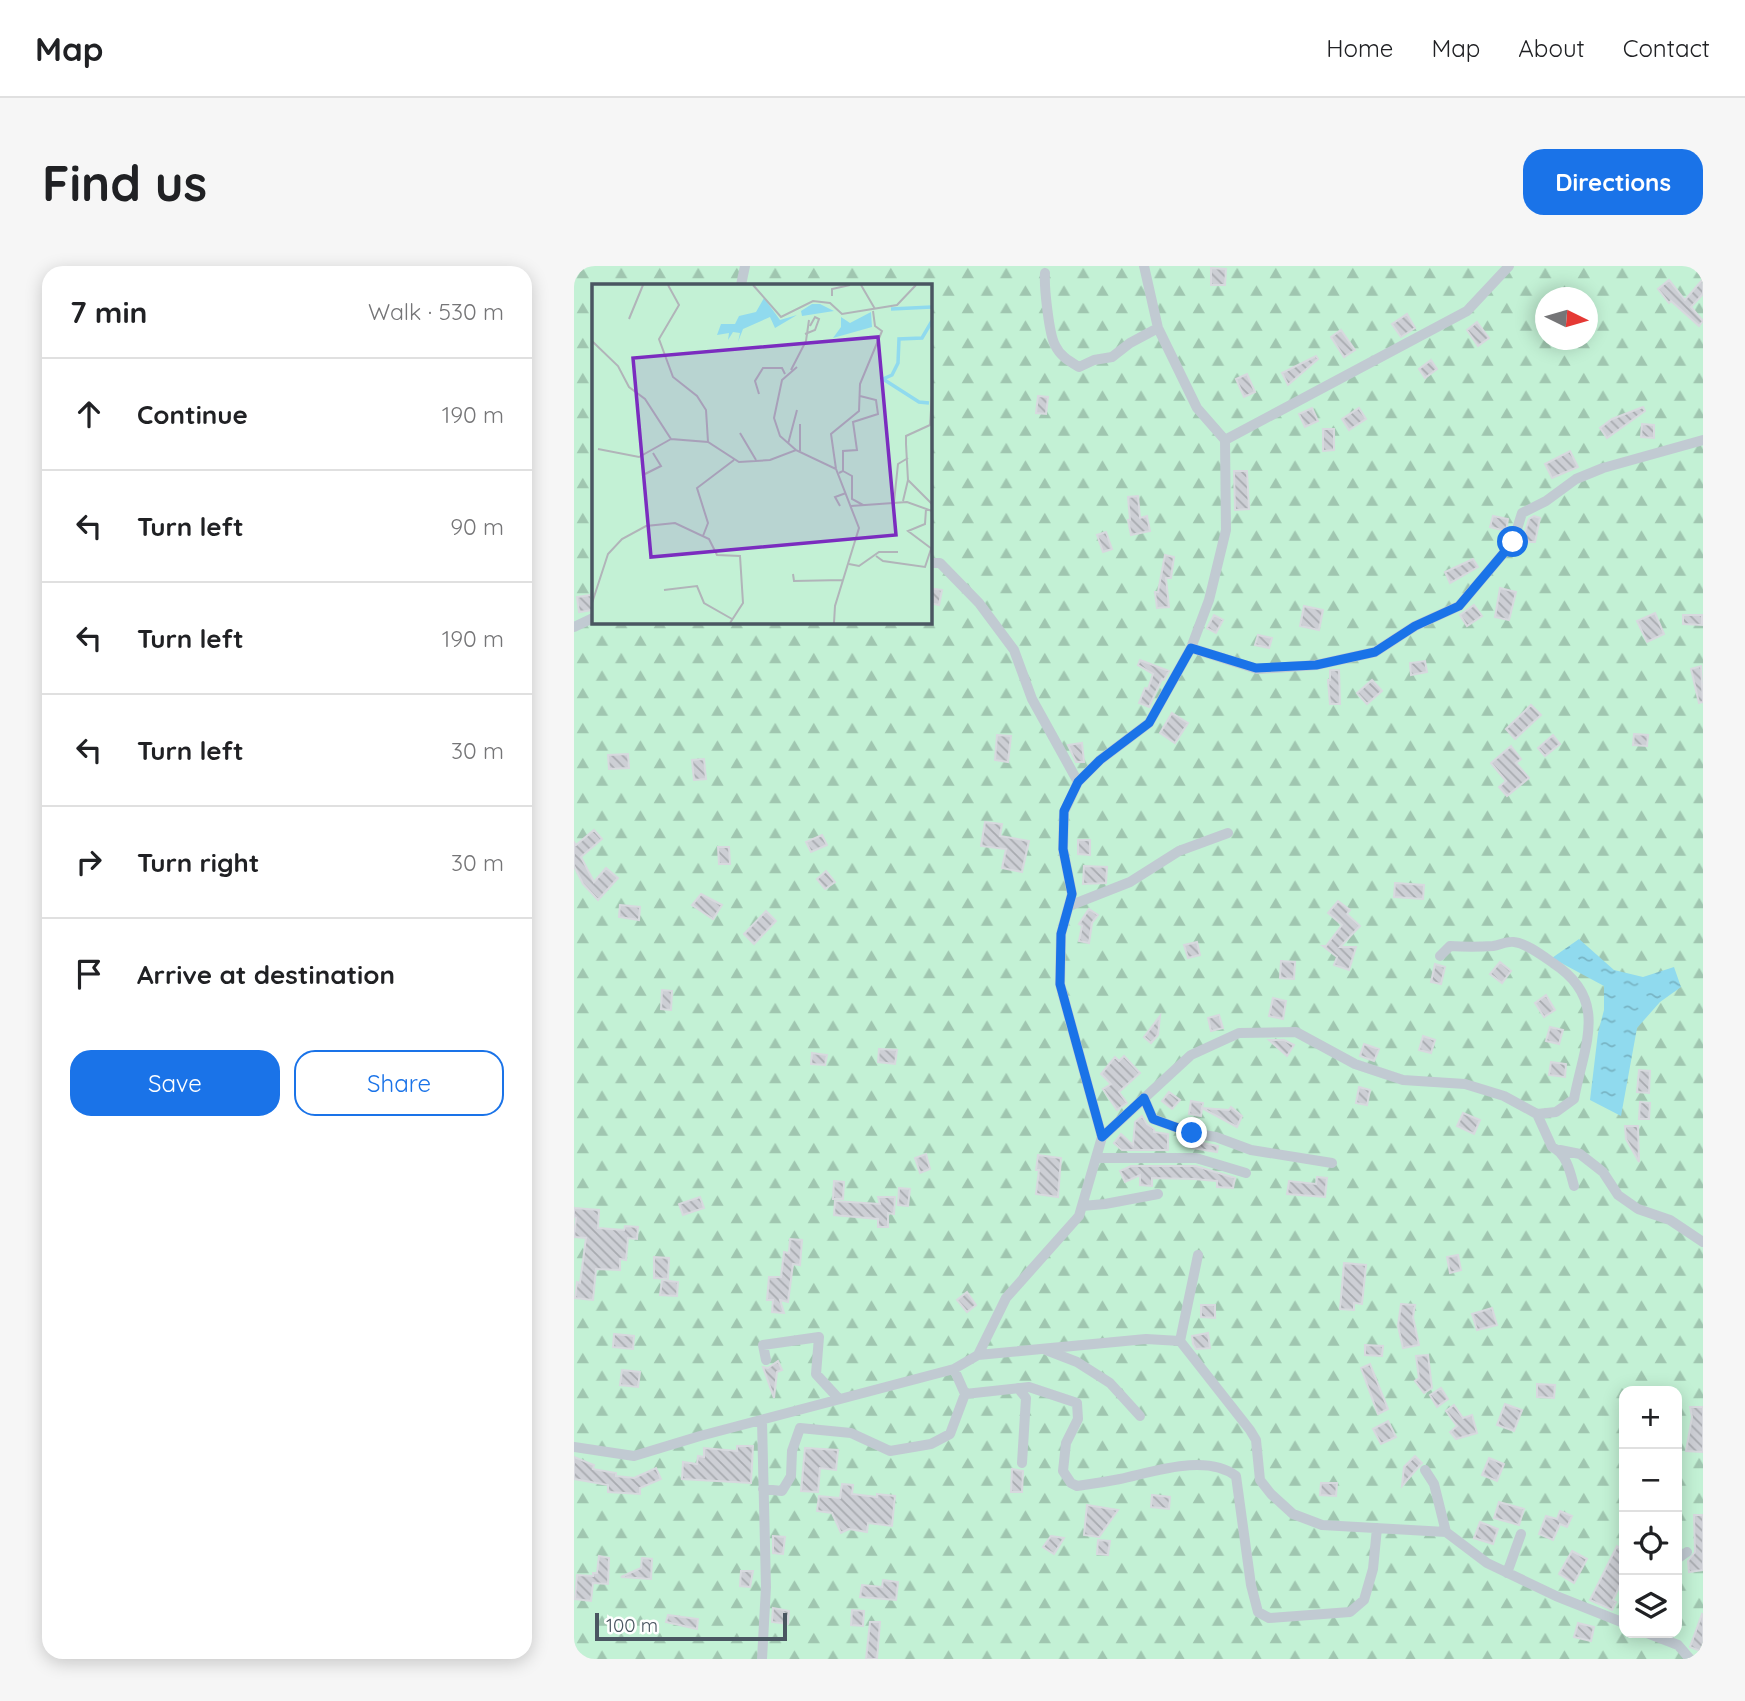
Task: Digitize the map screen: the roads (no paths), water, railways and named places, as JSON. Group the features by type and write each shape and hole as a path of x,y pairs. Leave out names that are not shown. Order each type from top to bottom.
{"street":[{"path":"741,284 745,266"},
{"path":"1102,1137 1060,984 1061,934 1072,894 1063,849 1064,811 1078,782 1100,760 1149,723 1191,648 1209,600 1226,530 1225,440 1197,408 1158,328 1144,266"},
{"path":"1225,440 1467,311 1509,266"},
{"path":"1045,274 1044,290 1054,344 1064,358 1079,367 1094,360 1112,357 1130,343 1158,328"},
{"path":"1191,648 1256,668 1316,665 1375,652 1415,626 1459,606 1513,542 1522,513 1576,479 1603,468 1703,440"},
{"path":"931,563 940,564 979,603 1014,650 1031,699 1078,782"},
{"path":"574,627 592,618"},
{"path":"1069,906 1130,882 1179,851 1228,833"},
{"path":"978,1355 1006,1298 1079,1216 1102,1137 1191,1055 1239,1033 1296,1032 1355,1064 1403,1080 1465,1084 1504,1096 1537,1114 1556,1112 1574,1099 1587,1048 1591,1016 1581,992 1569,974 1516,942 1491,946 1450,946 1440,956"},
{"path":"1144,1098 1153,1119 1192,1133 1216,1137 1251,1150 1332,1163"},
{"path":"1537,1114 1552,1147 1580,1154 1603,1172 1619,1195 1638,1209 1670,1220 1703,1242"},
{"path":"1560,1150 1574,1186"},
{"path":"1096,1158 1196,1158 1246,1173"},
{"path":"1082,1206 1158,1194"},
{"path":"1180,1342 1198,1255"},
{"path":"766,1360 763,1345 819,1337 816,1374 839,1399"},
{"path":"574,1447 634,1456 954,1369 978,1355 1146,1339 1180,1342 1250,1430 1256,1440 1260,1480 1293,1514 1322,1525 1446,1532 1487,1563 1556,1597 1619,1621"},
{"path":"1044,1349 1077,1362 1110,1383 1140,1416"},
{"path":"763,1489 782,1491 791,1476 792,1451 800,1428 850,1433 890,1451 931,1444 950,1434 965,1394 954,1369"},
{"path":"965,1394 1029,1387 1077,1403 1078,1419 1066,1443 1063,1471 1071,1483 1077,1486 1179,1466 1227,1469 1236,1476 1251,1585 1258,1612 1269,1618 1350,1612 1364,1600 1373,1569 1377,1528"},
{"path":"1018,1388 1026,1398 1022,1463"},
{"path":"762,1421 766,1587 762,1659"},
{"path":"1425,1470 1434,1484 1446,1532"},
{"path":"1507,1573 1521,1534"},
{"path":"1660,1638 1678,1645 1690,1659"}],"water":[{"path":"1579,939 1614,970 1643,977 1674,967 1681,987 1660,1002 1637,1028 1621,1116 1590,1100 1598,1033 1604,1010 1604,986 1552,958"}]}
